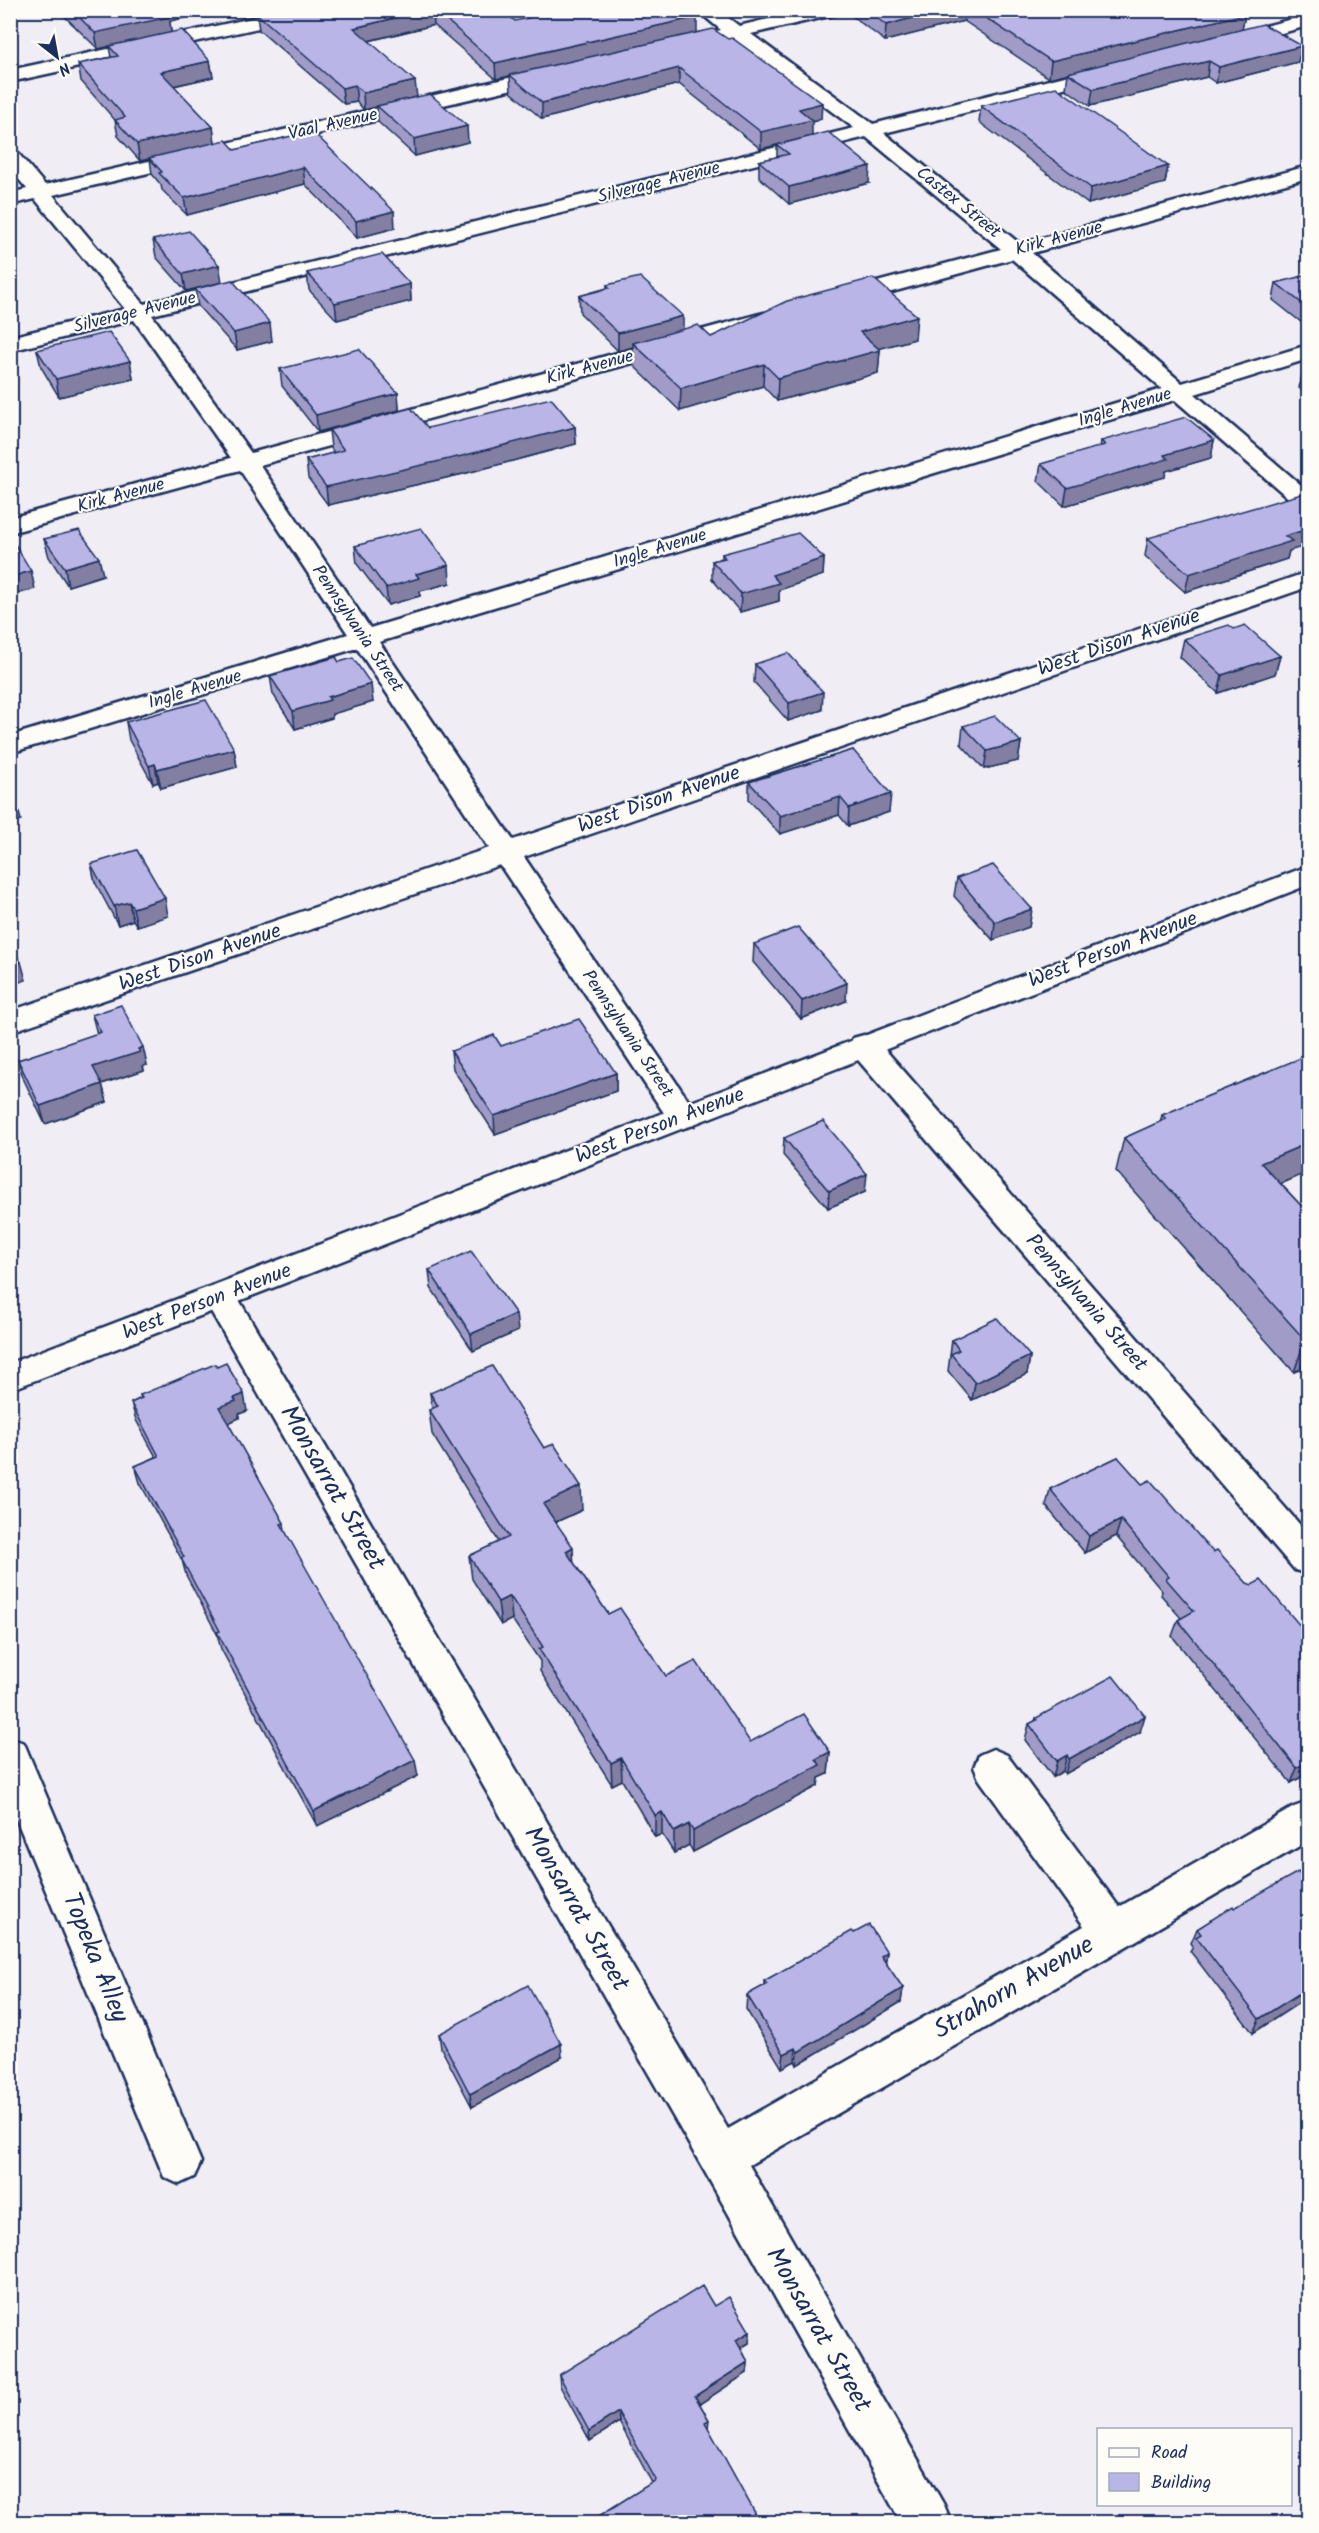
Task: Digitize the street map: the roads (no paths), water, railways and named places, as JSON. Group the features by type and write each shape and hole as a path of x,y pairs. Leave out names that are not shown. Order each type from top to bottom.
{"street":[{"path":"10,76 318,10"},
{"name":"Castex Street","path":"706,10 869,130 1016,251 1308,503"},
{"path":"655,51 832,10"},
{"path":"1304,10 1308,13"},
{"path":"1204,47 1308,21"},
{"name":"Silverage Avenue","path":"10,344 1124,67"},
{"name":"Vaal Avenue","path":"10,199 574,69"},
{"name":"Pennsylvania Street","path":"10,156 140,312 246,462 683,1117"},
{"name":"Kirk Avenue","path":"821,305 1308,172"},
{"name":"Kirk Avenue","path":"10,526 786,314"},
{"name":"Ingle Avenue","path":"10,745 1308,352"},
{"name":"West Dison Avenue","path":"10,1022 1308,579"},
{"name":"West Person Avenue","path":"10,1377 1308,875"},
{"name":"Pennsylvania Street","path":"864,1046 1308,1559"},
{"name":"Monsarrat Street","path":"220,1297 720,2157 927,2523"},
{"name":"Topeka Alley","path":"10,1755 179,2162"},
{"path":"993,1767 1112,1931"},
{"name":"Strahorn Avenue","path":"720,2157 1308,1820"}]}
